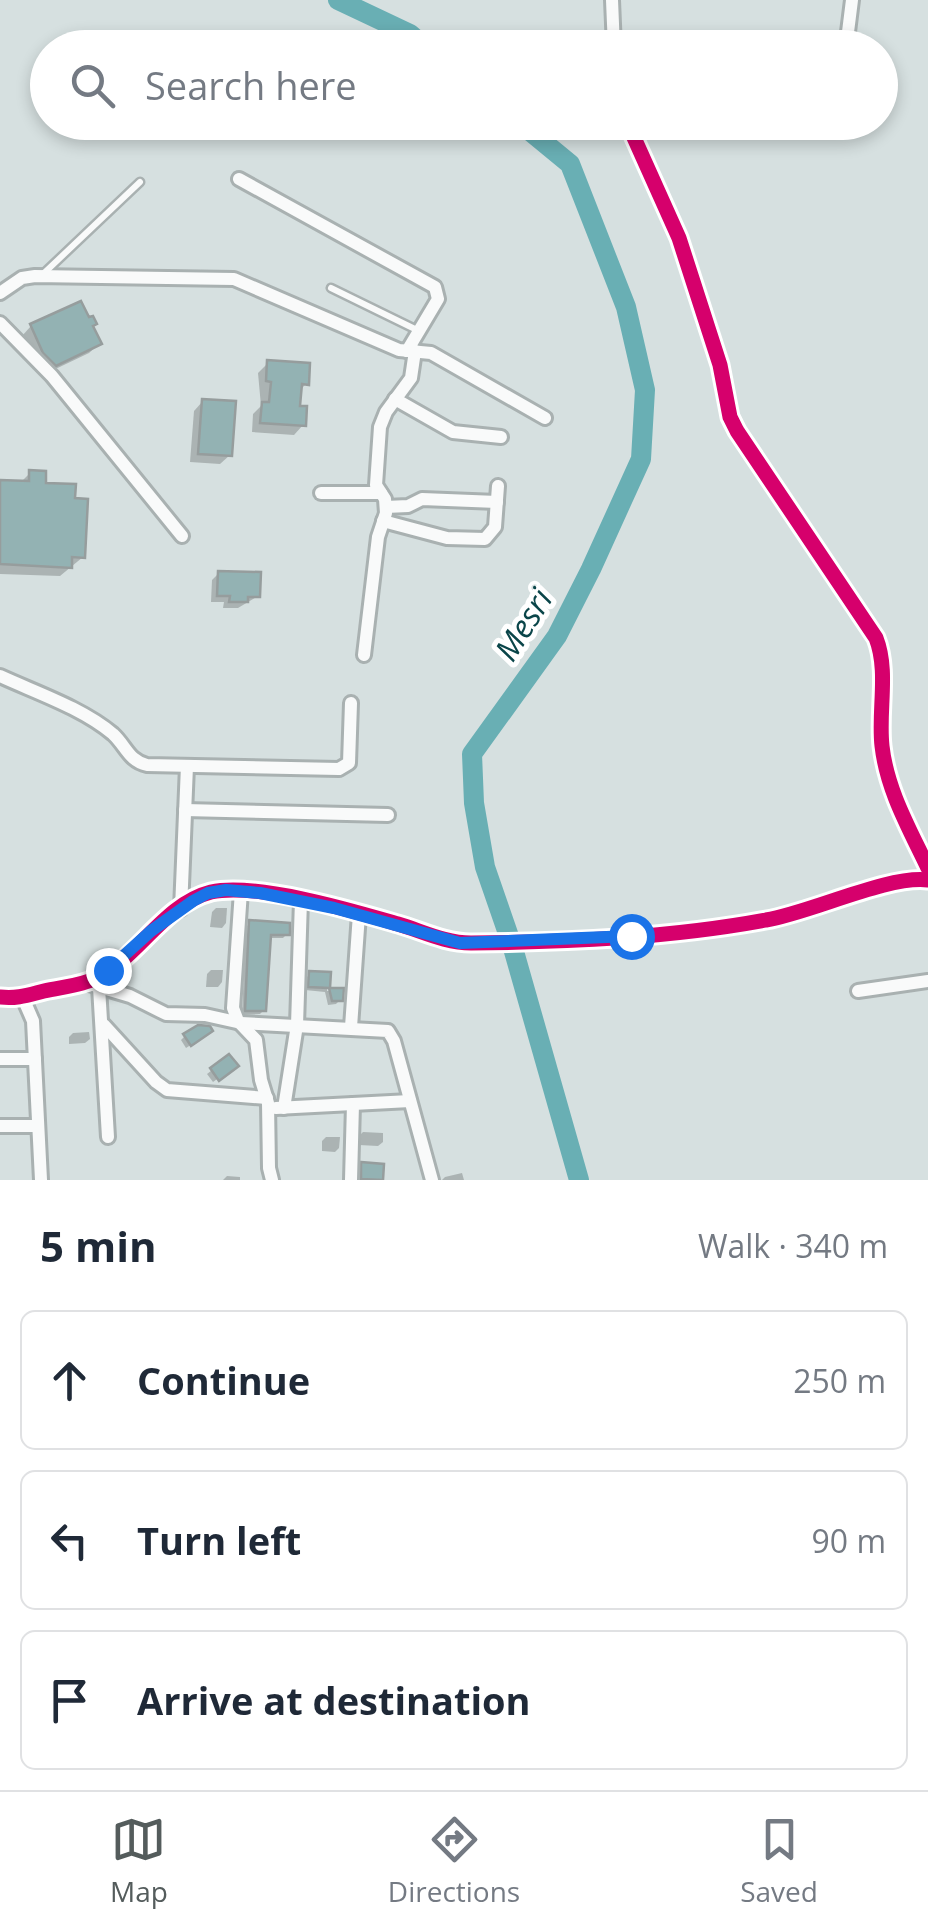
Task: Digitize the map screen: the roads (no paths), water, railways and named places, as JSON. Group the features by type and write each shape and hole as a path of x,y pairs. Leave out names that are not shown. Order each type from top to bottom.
{"street":[{"path":"612,0 613,30"},
{"path":"848,30 852,0"},
{"path":"635,140 679,238 737,432 879,646 882,744 888,775 900,811 926,857"},
{"path":"239,179 435,287 438,298 411,351 411,378 380,427 376,485 383,507 364,655"},
{"path":"0,293 22,278 41,276 234,279 411,351 431,353 545,418"},
{"path":"0,323 52,376 182,536"},
{"path":"396,399 454,432 501,438"},
{"path":"321,492 383,507 446,538 480,540 492,533 498,486"},
{"path":"383,507 408,506 422,499 497,502"},
{"path":"0,676 95,723 112,734 138,763 339,769 346,766 350,756 351,704"},
{"path":"181,910 187,766"},
{"path":"185,810 388,816"},
{"path":"0,997 23,998 84,982 108,970 151,931 208,893 241,892 302,900 467,943 631,936 772,920 889,885 928,880"},
{"path":"241,892 234,1008 241,1023 254,1036 273,1105"},
{"path":"267,1176 273,1105 297,1025 302,900"},
{"path":"351,1028 359,914"},
{"path":"858,991 928,981"},
{"path":"84,982 130,996 166,1014 205,1014 241,1023 384,1029 392,1034 432,1180"},
{"path":"99,987 108,1137"},
{"path":"23,998 33,1021 41,1180"},
{"path":"104,1024 167,1090 273,1105 410,1101"},
{"path":"0,1060 35,1059"},
{"path":"351,1180 353,1104"},
{"path":"0,1126 38,1126"}],"lane":[{"path":"41,276 140,182"},
{"path":"332,288 419,331"}],"waterway":[{"name":"Mesri","path":"338,0 402,30"},
{"name":"Mesri","path":"541,140 570,164 626,307 645,390 641,459 591,569 557,636 472,754 474,803 485,867 513,948 579,1180"}]}
